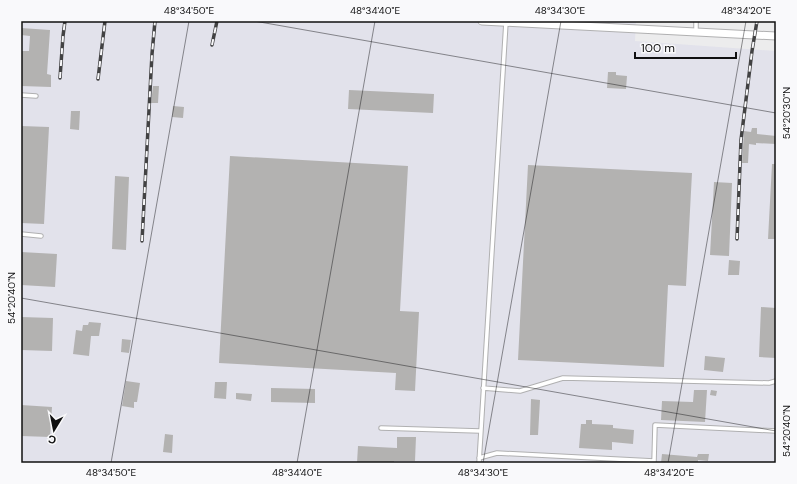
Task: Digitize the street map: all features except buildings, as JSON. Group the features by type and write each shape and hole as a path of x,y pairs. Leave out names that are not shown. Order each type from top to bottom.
{"street":[{"path":"482,21 776,36"}],"lane":[{"path":"696,21 696,32"},
{"path":"479,463 506,22"},
{"path":"21,95 36,96"},
{"path":"21,234 41,236"},
{"path":"483,388 520,391 562,378 769,383 776,381"},
{"path":"479,458 497,453 654,462 655,425 776,431"},
{"path":"381,428 480,431"}],"shaded area":[{"path":"21,21 636,21 635,41 776,51 776,463 21,463"}],"railway":[{"path":"60,78 65,21"},
{"path":"98,79 105,21"},
{"path":"142,241 155,21"},
{"path":"212,45 217,21"},
{"path":"737,239 741,140 757,21"}]}
